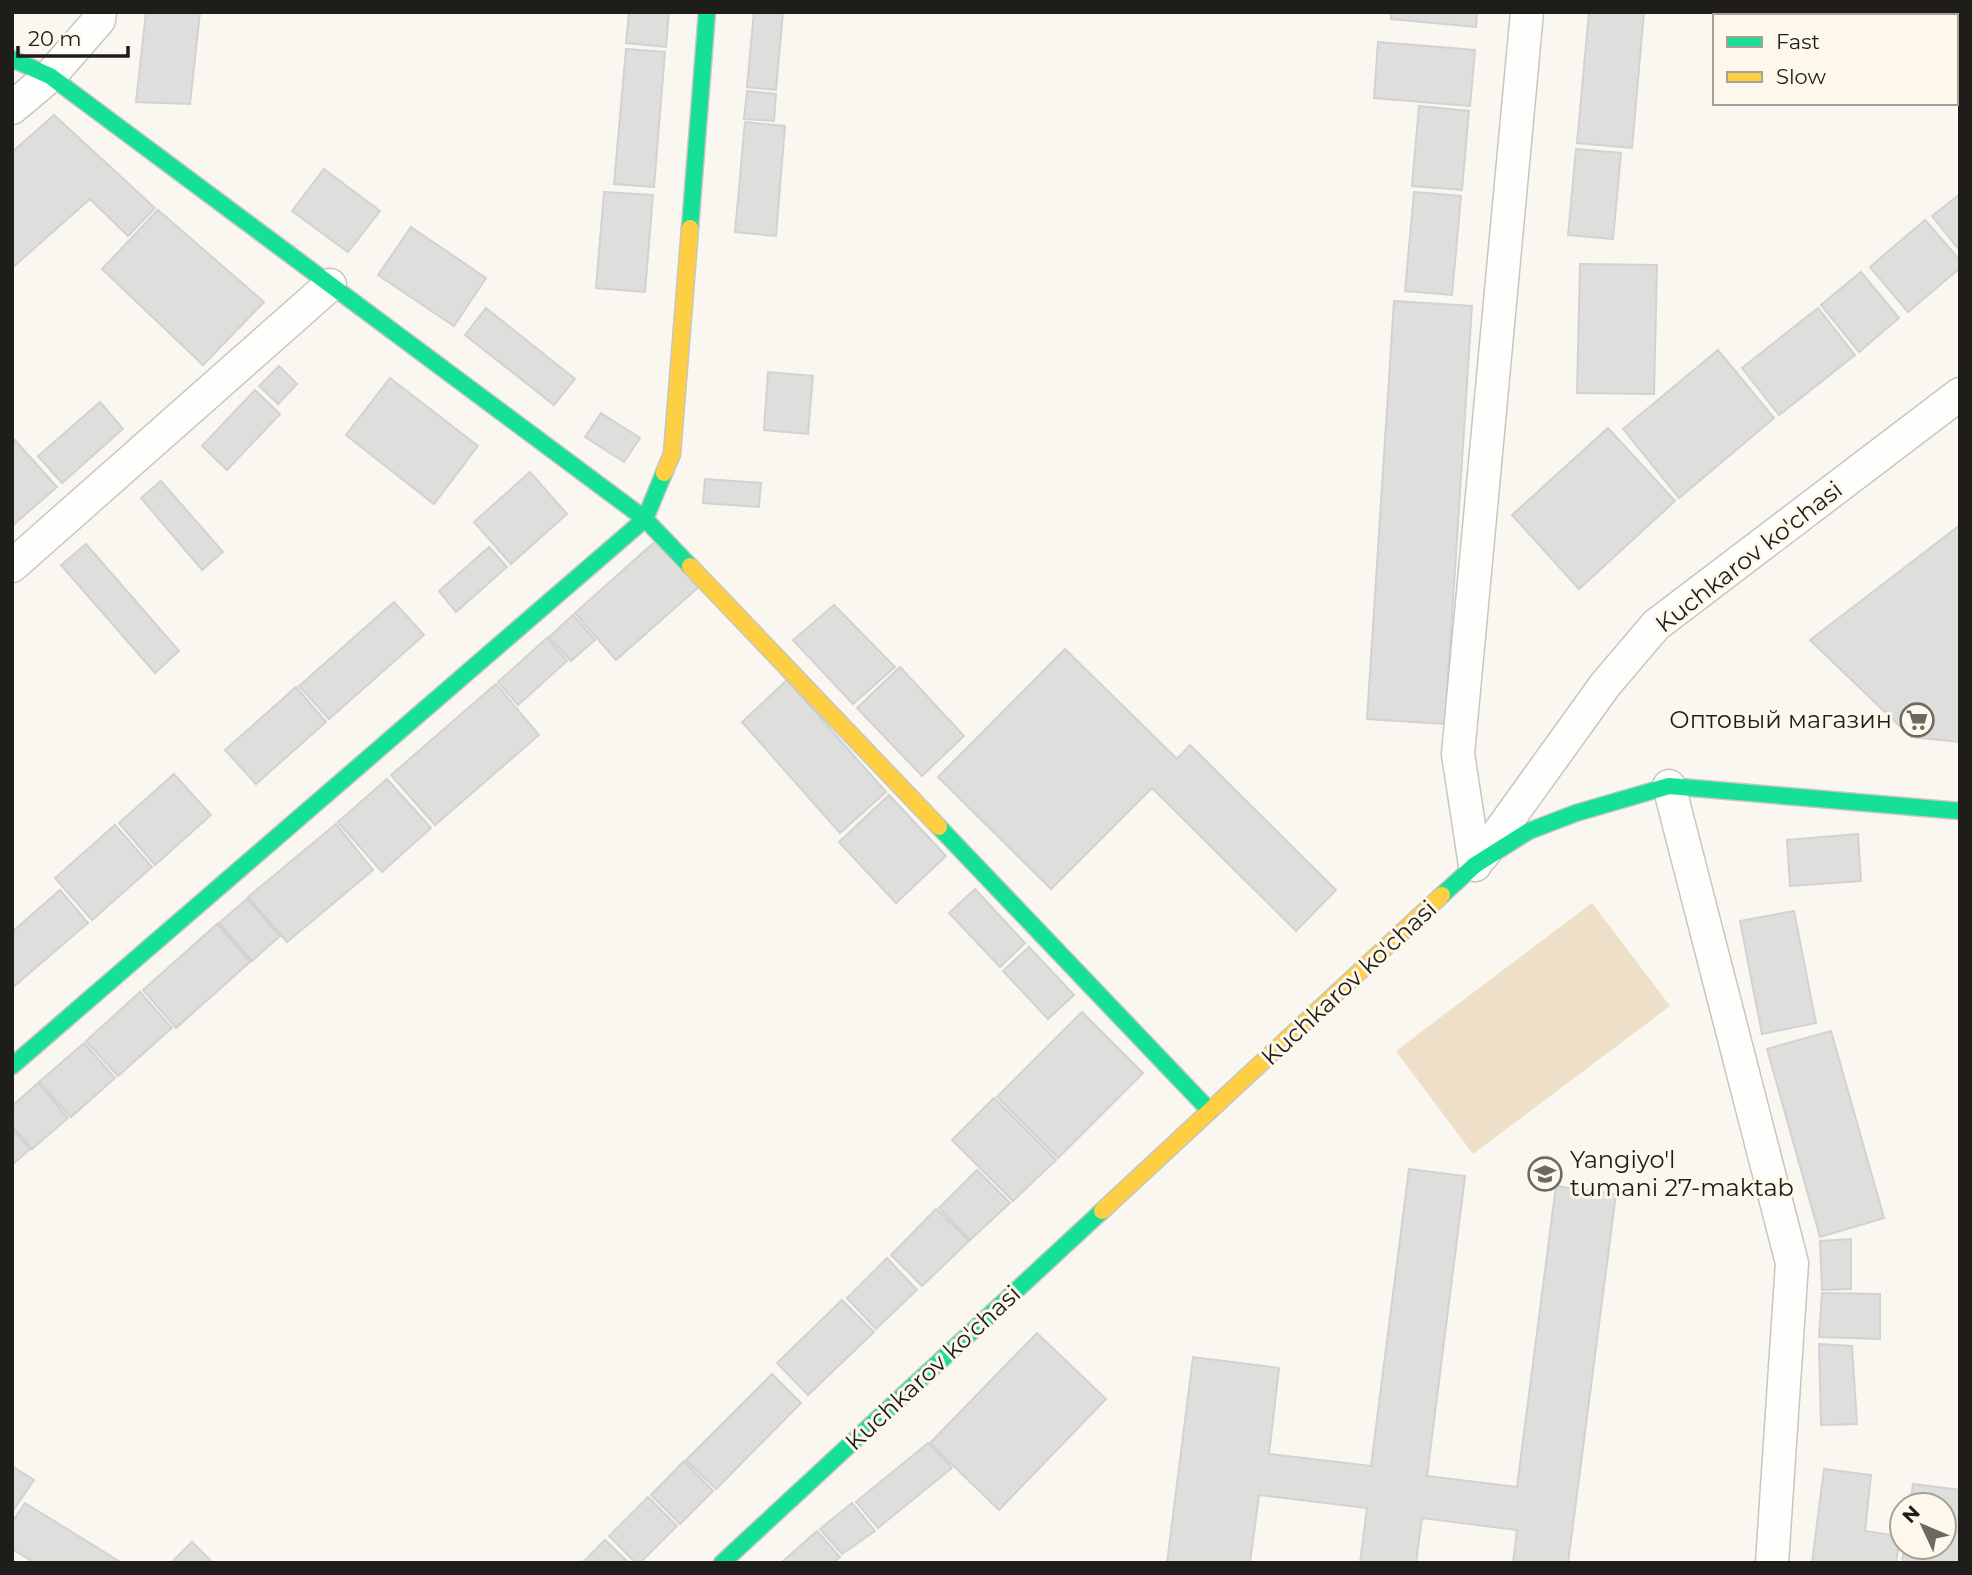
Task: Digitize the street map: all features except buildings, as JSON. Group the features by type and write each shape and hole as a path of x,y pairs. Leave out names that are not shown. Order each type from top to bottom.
{"street":[{"path":"12,108 50,76 99,20 100,12"},
{"path":"12,1066 645,520 672,454 707,12"},
{"path":"1527,12 1458,754 1475,865 1529,831 1576,813 1669,786 1960,811"},
{"path":"12,60 50,76 645,520 1210,1111"},
{"path":"12,566 330,285"},
{"name":"Kuchkarov ko'chasi","path":"722,1563 1475,865 1605,685 1657,625 1960,394"},
{"path":"1669,786 1792,1263 1772,1563"}],"shaded area":[{"path":"1592,903 1670,1006 1473,1154 1396,1051"}],"traffic: fast":[{"path":"690,228 707,12"},
{"path":"12,59 50,76 645,519 690,566"},
{"path":"12,1066 645,519 664,473"},
{"path":"1442,895 1475,865 1529,831 1576,813 1669,786 1960,811"},
{"path":"939,827 1210,1111"},
{"path":"722,1563 1102,1211"}],"traffic: slow":[{"path":"664,473 672,454 690,228"},
{"path":"690,566 939,827"},
{"path":"1102,1211 1442,895"}],"place":[{"name":"Оптовый магазин","path":"1917,720"},
{"name":"Yangiyo'l tumani 27-maktab","path":"1545,1174"}]}
